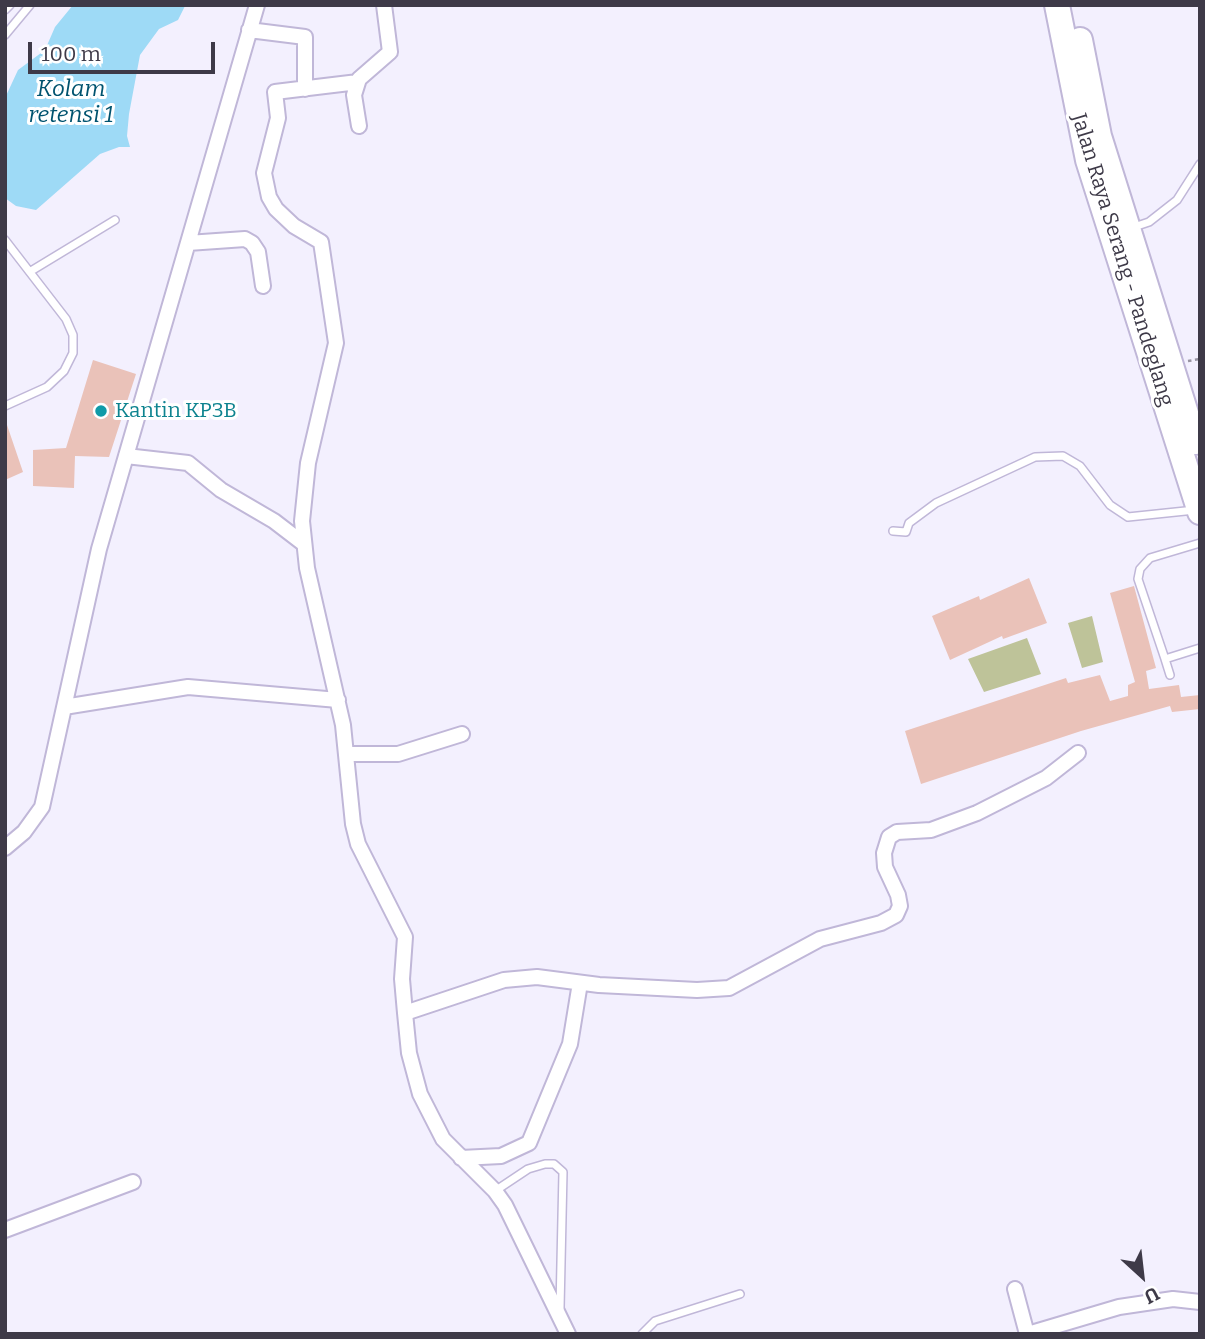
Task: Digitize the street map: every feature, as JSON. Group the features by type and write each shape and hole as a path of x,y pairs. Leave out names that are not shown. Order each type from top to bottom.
{"highway":[{"name":"Jalan Raya Serang - Pandeglang","path":"1057,5 1088,160 1200,457"},
{"name":"Jalan Raya Serang - Pandeglang","path":"1074,5 1099,136 1189,431 1199,510"}],"street":[{"path":"5,848 24,832 42,807 99,549 257,5"},
{"path":"359,125 354,95 358,82 390,52 384,5"},
{"path":"249,30 305,37 305,89"},
{"path":"358,82 275,92 278,118 264,173 269,197 276,209 294,226 321,242 336,343 308,463 302,521 304,544 338,700 347,754 353,824 358,844 405,937 402,979 409,1053 421,1094 435,1128 495,1191 568,1334"},
{"path":"188,243 244,239 252,243 258,252 263,286"},
{"path":"126,456 188,463 221,490 304,544"},
{"path":"64,707 188,687 338,700"},
{"path":"347,754 398,754 462,734"},
{"path":"405,1013 505,980 537,977 580,984 697,990 729,988 820,939 888,921 900,906 885,867 884,853 889,837 898,832 932,830 977,813 1046,778 1079,753"},
{"path":"461,1158 500,1156 529,1143 569,1044 580,984"},
{"path":"5,1230 133,1182"},
{"path":"1015,1289 1028,1334 1119,1307 1173,1299 1200,1302"}],"lane":[{"path":"5,10 10,5"},
{"path":"5,35 30,5"},
{"path":"1128,229 1149,222 1177,200 1200,164"},
{"path":"31,271 115,220"},
{"path":"5,240 66,318 73,335 73,353 64,371 47,387 5,406"},
{"path":"5,258 15,252"},
{"path":"892,531 906,532 909,523 936,503 1035,457 1063,456 1080,466 1110,505 1128,517 1199,510"},
{"path":"1170,675 1138,579 1140,569 1150,558 1200,543"},
{"path":"1165,659 1200,648"},
{"path":"495,1191 527,1169 554,1164 563,1172 559,1312"},
{"path":"642,1334 655,1321 740,1294"}],"green space":[{"path":"1092,616 1103,662 1082,668 1068,623"},
{"path":"1027,638 1041,674 984,692 968,659"}],"water":[{"name":"Kolam retensi 1","path":"73,5 185,6 178,20 159,29 140,55 129,114 127,136 130,147 119,147 100,154 36,210 16,206 5,198 5,98 18,70 45,50 55,27"}],"building":[{"name":"Kantin KP3B","path":"93,360 136,374 109,457 75,456 74,488 33,486 33,450 66,448"},
{"path":"7,425 23,472 5,480 5,426"},
{"path":"1029,578 1047,623 1003,639 1002,636 950,660 932,616 979,596 980,600"},
{"path":"1134,586 1156,668 1146,671 1149,689 1179,685 1181,697 1200,695 1200,709 1172,712 1170,706 1081,731 921,784 905,731 1066,678 1068,683 1100,675 1110,701 1128,696 1128,685 1135,682 1110,593"}],"place":[{"name":"Kantin KP3B","path":"101,411"}]}
